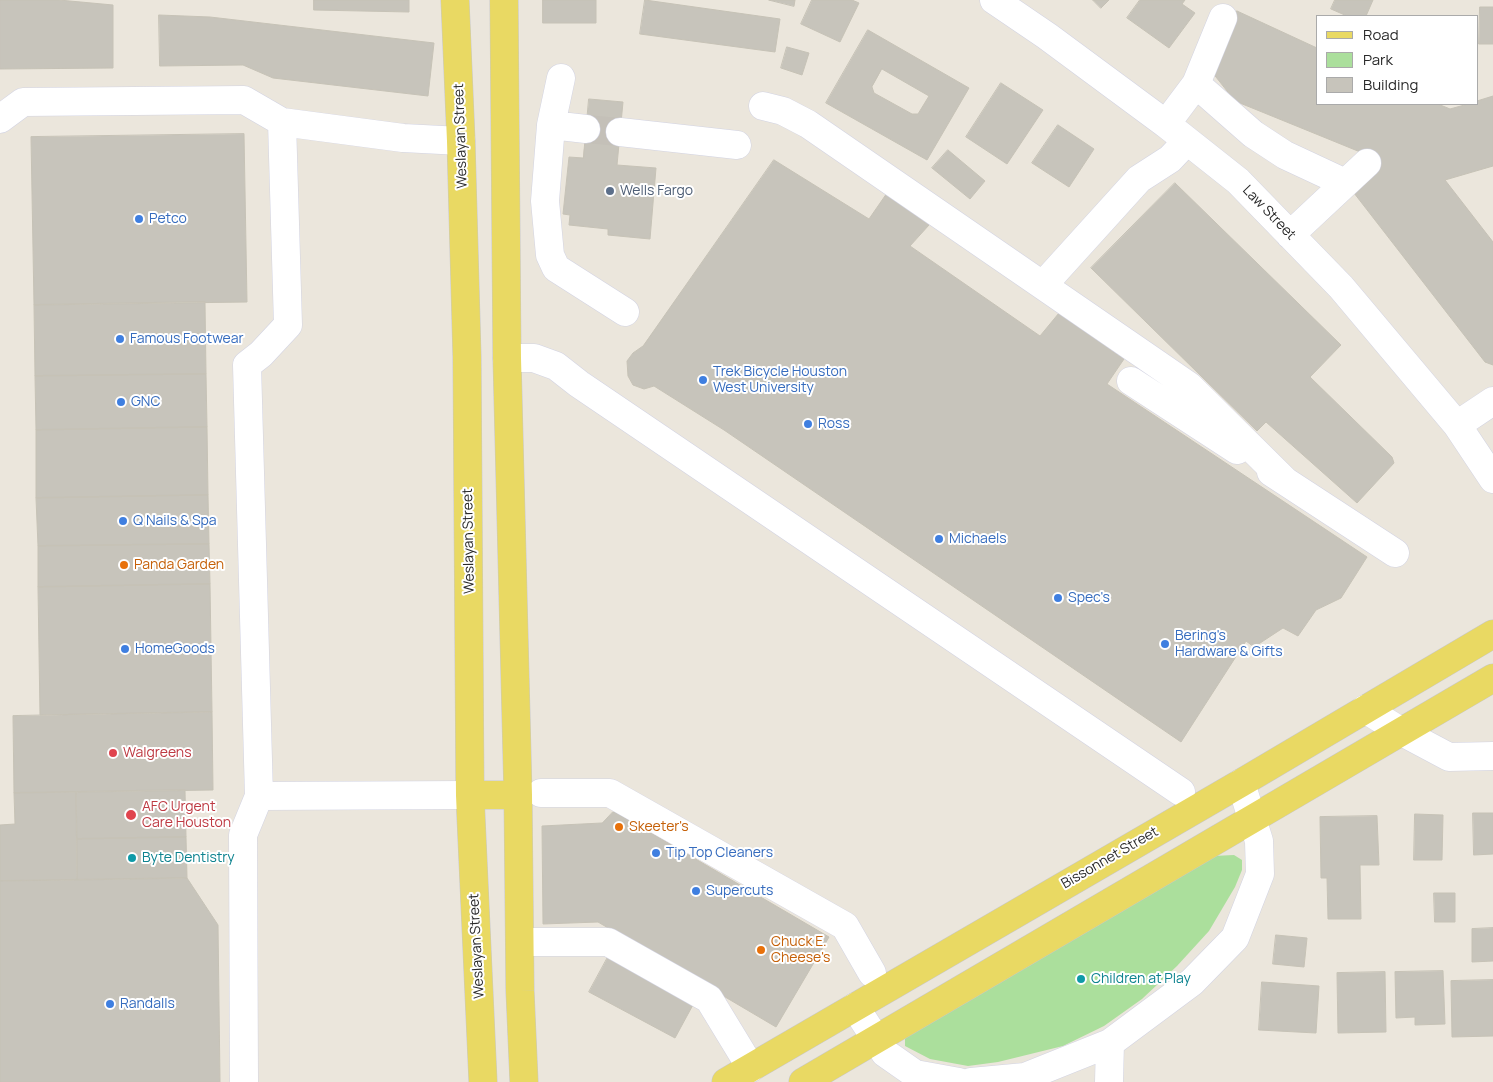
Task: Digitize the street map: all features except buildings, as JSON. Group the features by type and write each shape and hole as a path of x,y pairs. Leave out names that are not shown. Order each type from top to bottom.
{"main road":[{"name":"Weslayan Street","path":"455,0 462,141 467,357 470,795 483,1082"},
{"path":"504,0 507,358 530,794 520,942 524,1082"},
{"path":"467,357 507,358"},
{"name":"Bissonnet Street","path":"726,1082 1241,783 1493,634"},
{"path":"803,1082 1493,678"},
{"path":"470,795 530,794"}],"street":[{"name":"Law Street","path":"994,0 1047,36 1166,124 1238,181 1341,287 1457,425 1493,479"},
{"path":"1166,124 1196,84 1223,18"},
{"path":"561,78 551,125 545,201 550,255 556,268 625,312"},
{"path":"1196,84 1253,134 1285,155 1345,184"},
{"path":"0,119 23,102 244,100 282,122 403,138 462,141"},
{"path":"763,106 783,111 808,124 1189,386 1285,481"},
{"path":"244,1082 243,835 259,796 247,365 261,354 288,324 282,122"},
{"path":"551,125 586,129"},
{"path":"620,132 737,145"},
{"path":"1042,285 1139,179 1170,159 1187,141"},
{"path":"1290,235 1367,162"},
{"path":"507,358 534,358 556,366 579,384 1181,792"},
{"path":"1131,382 1395,553"},
{"path":"1457,425 1493,401"},
{"path":"1365,709 1402,732 1449,757 1493,756"},
{"path":"971,1082 1025,1077 1110,1043 1192,982 1235,938 1260,874 1259,841 1241,783"},
{"path":"530,794 610,794 845,926 872,973"},
{"path":"259,796 470,795"},
{"path":"520,942 608,942 709,999 750,1068"},
{"path":"855,1007 885,1054 915,1074 959,1082"},
{"path":"1109,1082 1110,1043"}],"green space":[{"path":"1234,855 1242,860 1242,870 1235,887 1209,931 1177,966 1142,999 1104,1026 1063,1046 998,1062 968,1066 930,1059 905,1046 905,1038 912,1032 1213,856"}],"tunnel":[{"path":"586,129 620,132"}],"place":[{"name":"Wells Fargo","path":"610,191"},
{"name":"Petco","path":"139,219"},
{"name":"Famous Footwear","path":"120,339"},
{"name":"Trek Bicycle Houston West University","path":"703,380"},
{"name":"GNC","path":"121,402"},
{"name":"Ross","path":"808,424"},
{"name":"Q Nails & Spa","path":"123,521"},
{"name":"Michaels","path":"939,539"},
{"name":"Panda Garden","path":"124,565"},
{"name":"Spec's","path":"1058,598"},
{"name":"Bering's Hardware & Gifts","path":"1165,644"},
{"name":"HomeGoods","path":"125,649"},
{"name":"Walgreens","path":"113,753"},
{"name":"AFC Urgent Care Houston","path":"131,815"},
{"name":"Skeeter's","path":"619,827"},
{"name":"Tip Top Cleaners","path":"656,853"},
{"name":"Byte Dentistry","path":"132,858"},
{"name":"Supercuts","path":"696,891"},
{"name":"Chuck E. Cheese's","path":"761,950"},
{"name":"Children at Play","path":"1081,979"},
{"name":"Randalls","path":"110,1004"}]}
